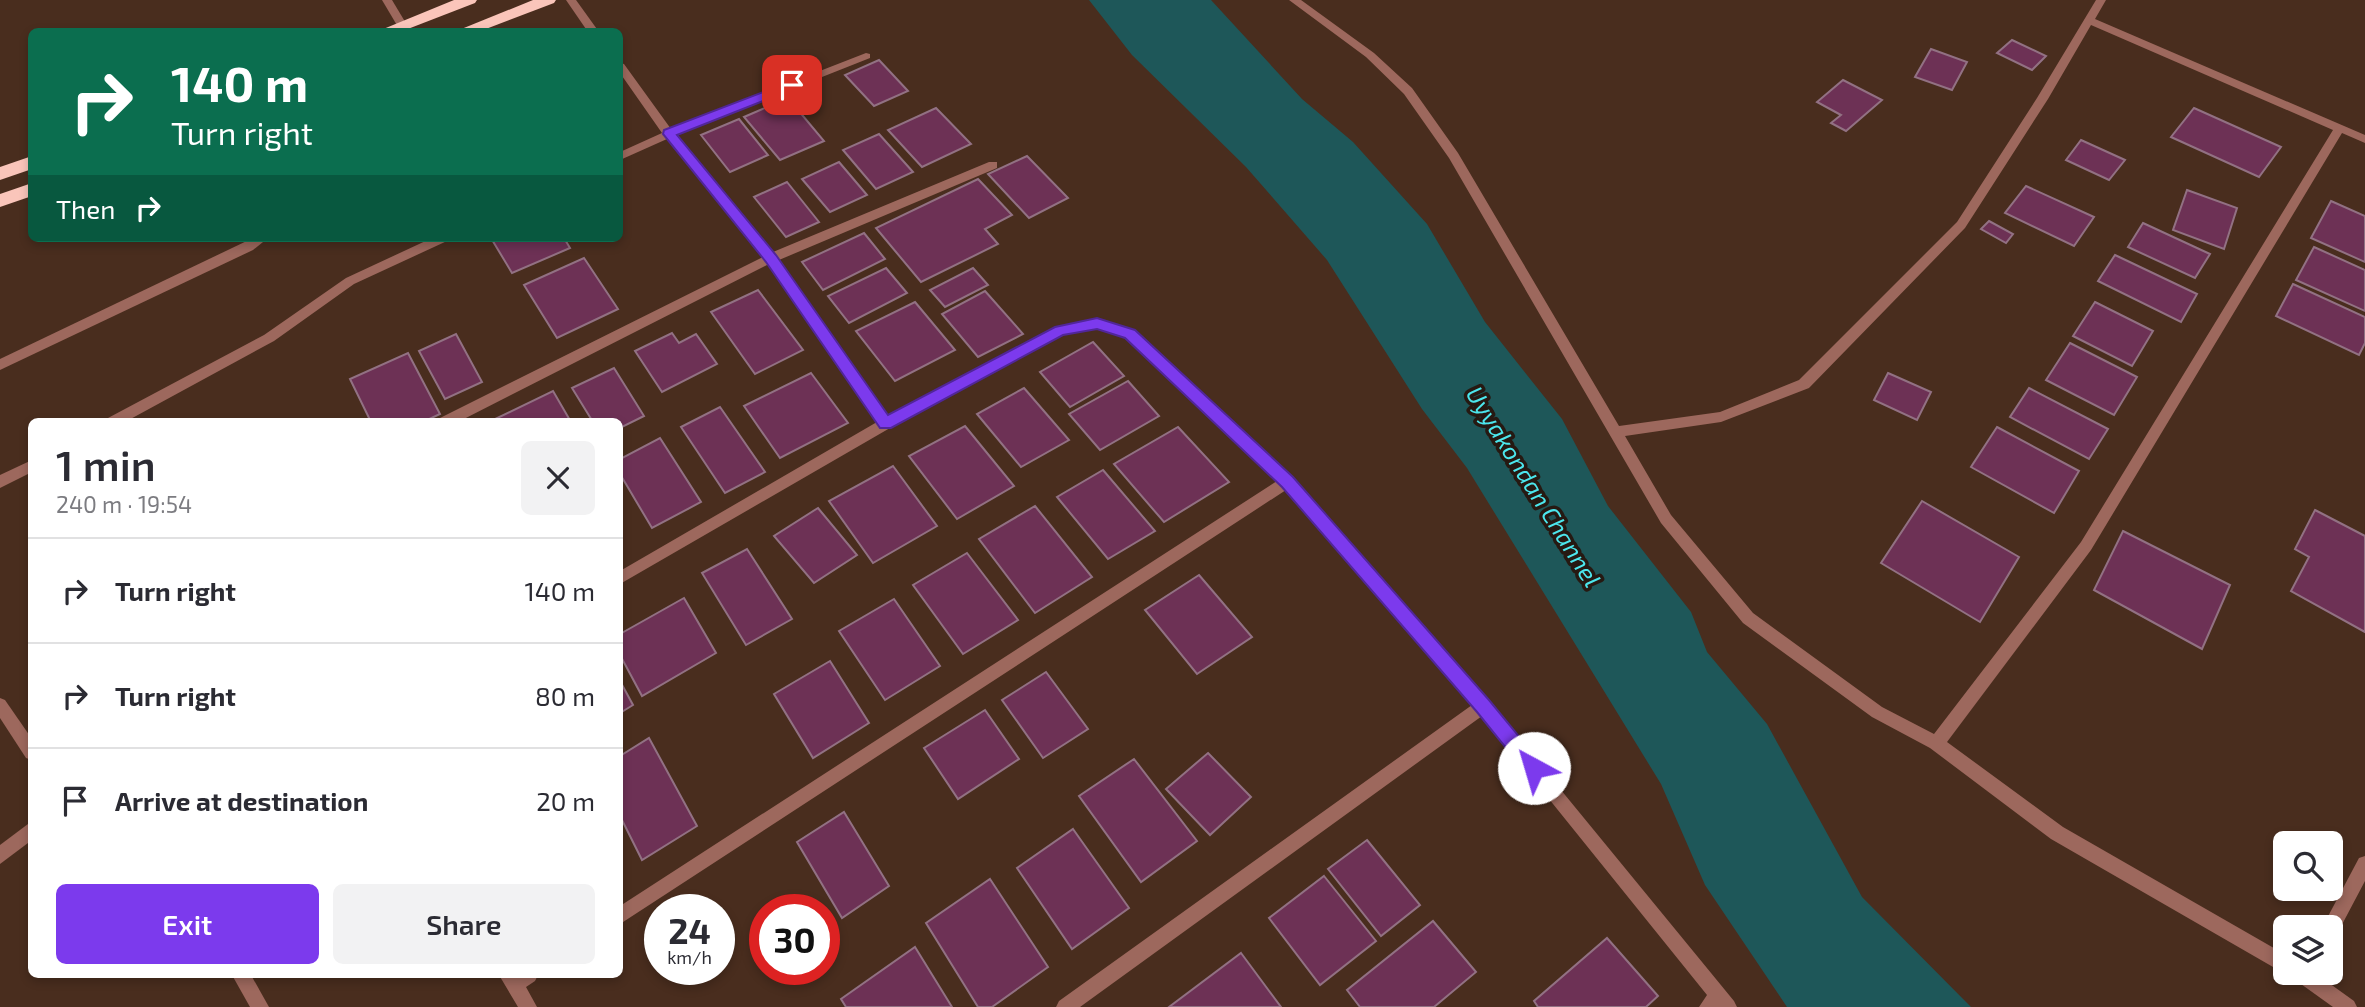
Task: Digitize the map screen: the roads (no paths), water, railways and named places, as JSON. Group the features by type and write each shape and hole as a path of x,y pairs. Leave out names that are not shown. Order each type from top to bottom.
{"highway":[{"path":"394,28 470,0"},
{"path":"473,28 548,0"},
{"path":"0,174 28,164"},
{"path":"0,201 28,190"}],"street":[{"path":"387,0 402,25"},
{"path":"572,0 591,28"},
{"path":"1294,0 1370,55 1408,91 1454,156 1666,519 1748,618 1877,712 1937,743 2057,833 2273,958"},
{"path":"1617,432 1721,417 1804,384 1961,225 2042,99 2101,0"},
{"path":"2089,20 2365,139"},
{"path":"623,155 866,56"},
{"path":"623,70 669,134 771,258 885,424"},
{"path":"1937,743 2085,546 2340,129"},
{"path":"453,418 771,258 992,164"},
{"path":"0,365 257,242"},
{"path":"120,418 269,338 350,281 434,242"},
{"path":"623,576 885,424 1060,330 1097,324 1130,334 1287,482 1483,706 1718,1003"},
{"path":"0,482 28,467"},
{"path":"623,914 1287,482"},
{"path":"0,705 28,747"},
{"path":"1065,1007 1483,706"},
{"path":"0,856 28,832"},
{"path":"2338,915 2365,864"},
{"path":"244,978 260,1007"},
{"path":"517,978 528,1007"},
{"path":"2319,985 2348,1007"}],"water":[{"name":"Uyyakondan Channel","path":"1089,0 1211,0 1302,99 1353,142 1427,224 1485,322 1562,419 1608,506 1691,612 1707,652 1767,724 1862,897 1971,1007 1787,1007 1705,885 1661,784 1467,468 1422,409 1327,260 1246,167 1132,55"}]}
